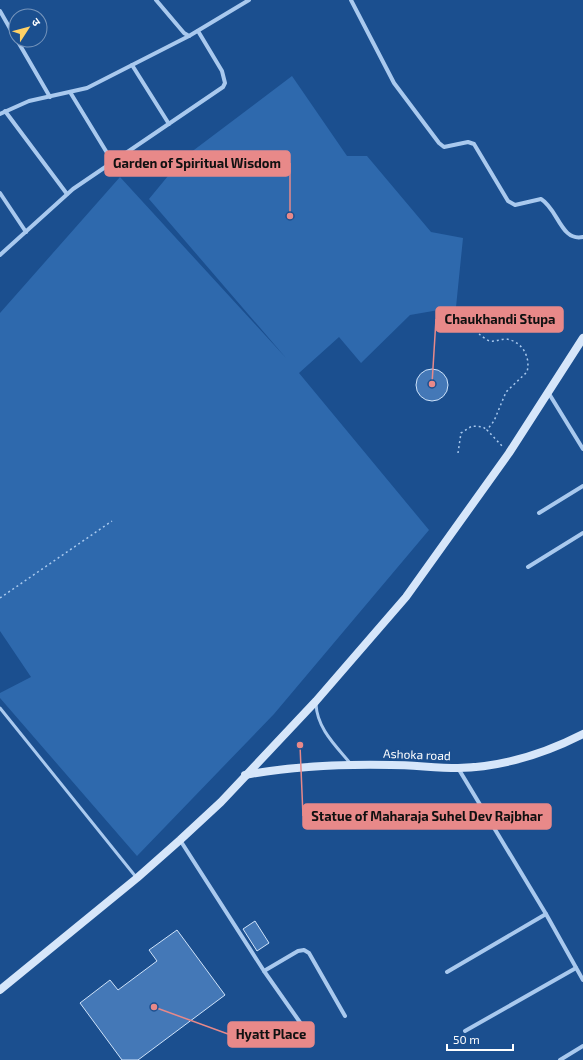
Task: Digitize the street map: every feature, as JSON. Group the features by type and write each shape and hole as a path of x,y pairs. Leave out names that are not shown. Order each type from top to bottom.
{"street":[{"path":"156,0 184,33 189,36"},
{"path":"0,114 29,101 87,88 189,36 249,0"},
{"path":"351,0 394,83 439,143 444,147 468,142 474,144 508,201 515,205 541,200 548,204 570,236 576,239 583,237"},
{"path":"0,11 8,25"},
{"path":"0,255 67,194 112,161 222,87 225,83 222,71 198,31"},
{"path":"21,48 50,97"},
{"path":"132,65 169,124"},
{"path":"70,92 112,161"},
{"path":"5,111 67,194"},
{"path":"0,193 26,232"},
{"path":"0,990 137,878 180,840 221,802 316,701 406,596 509,453 583,338"},
{"path":"548,391 583,449"},
{"path":"539,512 583,486"},
{"path":"528,567 583,533"},
{"name":"Ashoka road","path":"245,775 277,769 351,765 458,768 490,765 535,754 583,734"},
{"path":"458,768 546,914 583,980"},
{"path":"180,840 264,971 304,1028"},
{"path":"447,972 546,914"},
{"path":"264,971 298,951 304,950 309,953 345,1016"},
{"path":"465,1031 576,968"},
{"path":"560,1060 583,1046"}],"lane":[{"path":"316,701 317,716 324,729 351,765"},
{"path":"0,708 137,878"}],"path":[{"path":"479,334 491,341 504,339 515,342 526,353 528,359 527,372 506,392 494,421 487,430"},
{"path":"458,453 461,433 472,426 483,427 509,453"},
{"path":"0,598 112,521"}],"shaded area":[{"path":"292,76 347,156 367,156 431,232 463,238 456,307 410,315 361,363 339,337 299,373 429,530 274,714 137,856 0,698 0,693 31,677 0,631 0,313 120,177 286,358 149,199 182,159"}],"building":[{"path":"432,369 443,374 448,385 443,396 432,401 421,396 416,385 421,374"},
{"path":"255,921 269,943 257,951 243,929"},
{"path":"177,930 225,995 138,1060 122,1060 80,1003 110,980 118,990 157,961 149,950"}],"place":[{"name":"Garden of Spiritual Wisdom","path":"290,216"},
{"name":"Chaukhandi Stupa","path":"432,384"},
{"name":"Statue of Maharaja Suhel Dev Rajbhar","path":"300,745"},
{"name":"Hyatt Place","path":"154,1007"}]}
